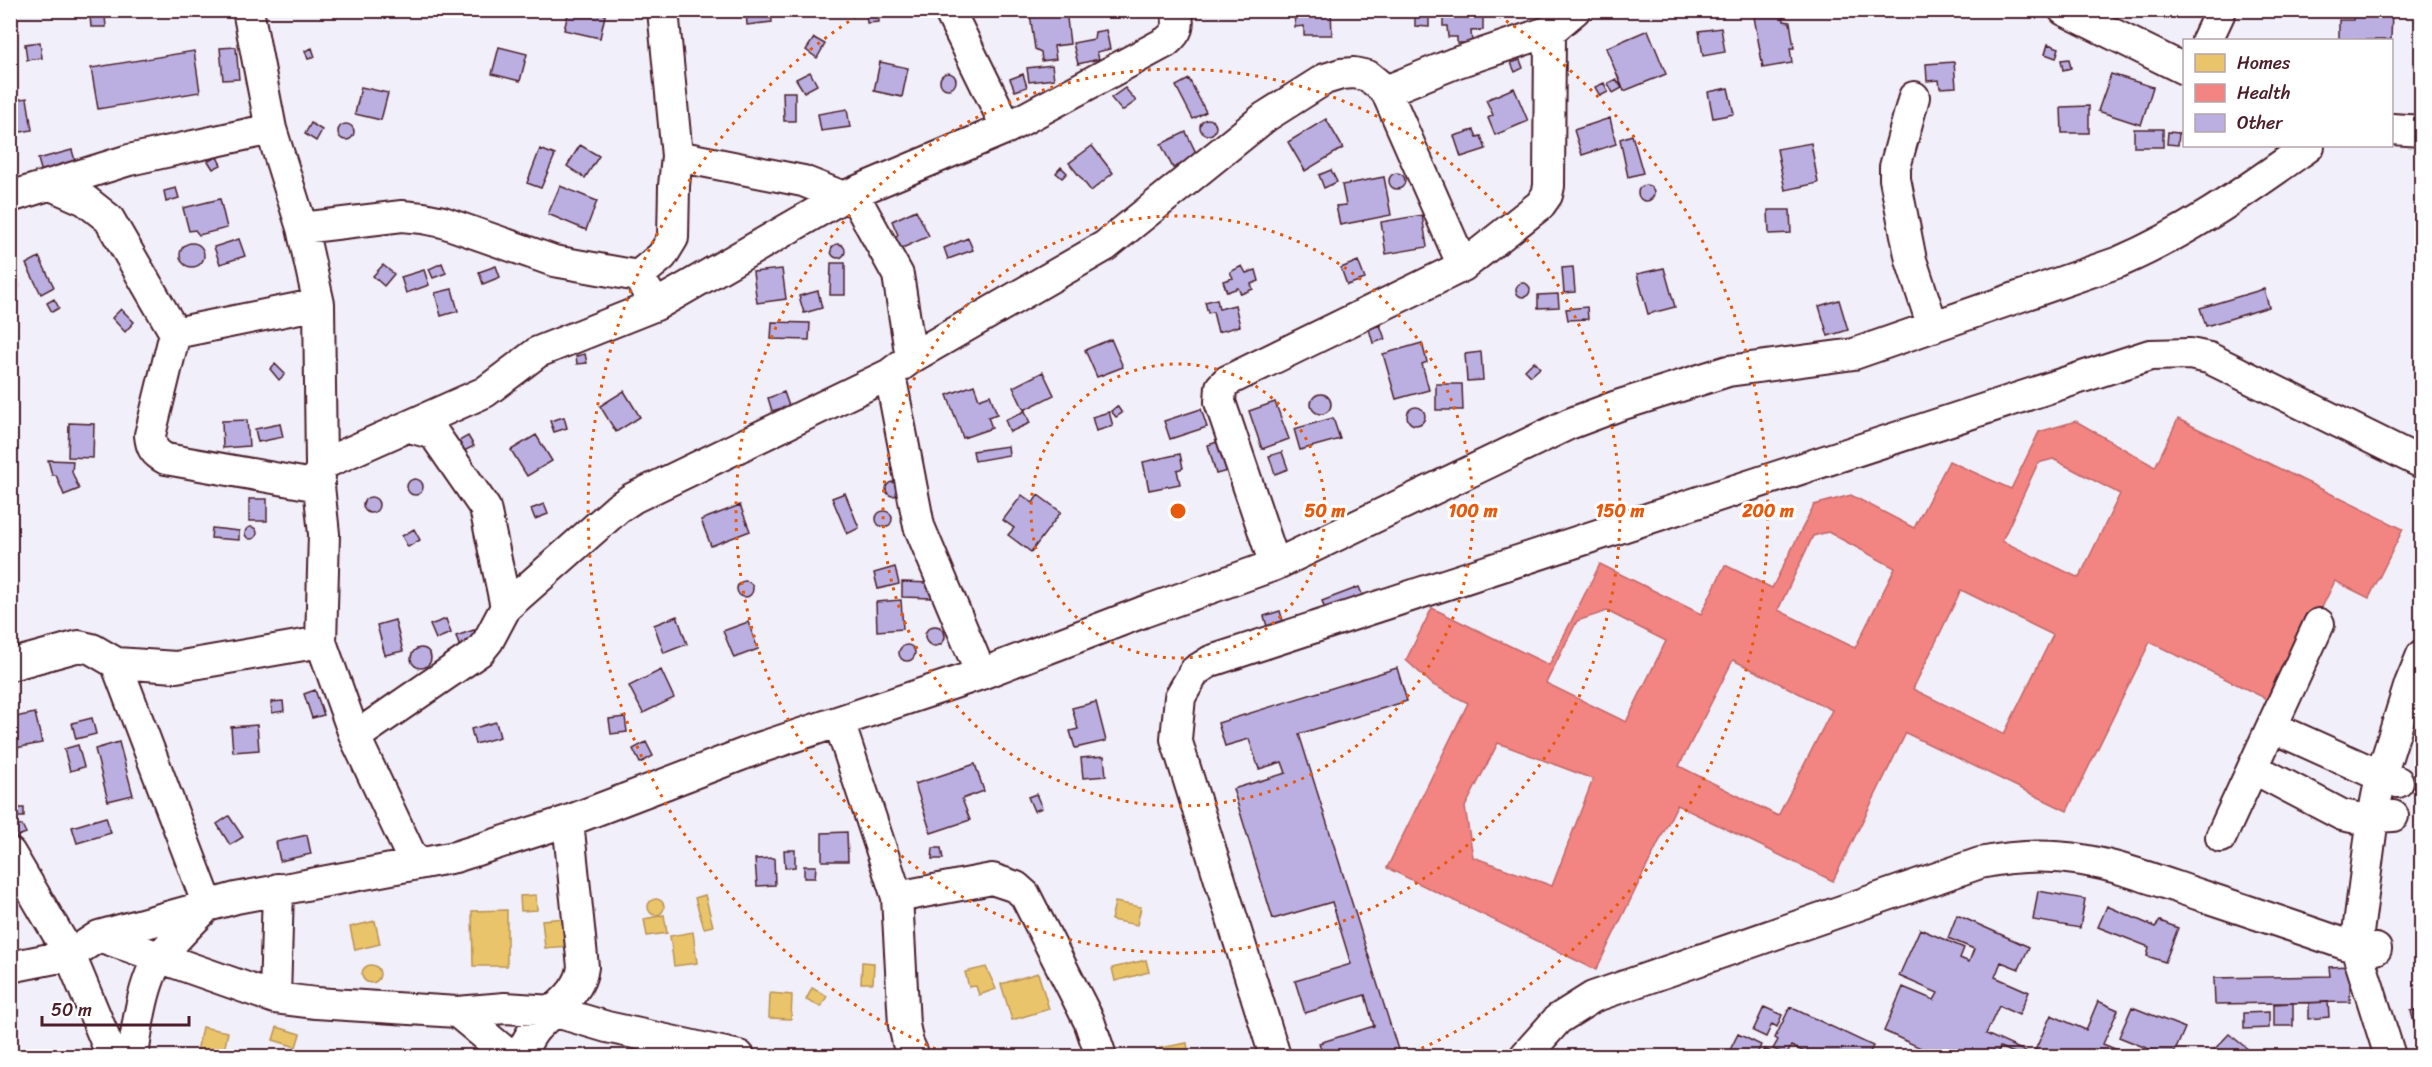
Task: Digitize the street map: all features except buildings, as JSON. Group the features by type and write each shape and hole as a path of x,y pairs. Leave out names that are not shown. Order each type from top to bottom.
{"street":[{"path":"248,10 271,129 302,228 319,304 320,475 324,534 321,642 355,737 415,864"},
{"path":"638,276 662,256 673,238 677,156 663,10"},
{"path":"949,10 1007,128"},
{"path":"51,185 85,200 109,219 175,333 150,435 151,445 157,454 166,459 320,475 410,427 485,392 538,352 656,306 843,197 1007,128 1166,42 1179,27 1176,10"},
{"path":"1386,91 1455,63 1550,31 1575,10"},
{"path":"2064,10 2183,69"},
{"path":"2206,39 2221,10"},
{"path":"1275,565 1220,402 1221,387 1227,381 1463,266 1540,205 1547,195 1549,186 1550,31"},
{"path":"355,737 480,651 488,641 506,607 618,508 633,498 900,366 1105,246 1265,117 1325,79 1354,73 1368,76 1386,91 1463,266"},
{"path":"1914,97 1895,167 1895,179 1911,260 1933,327"},
{"path":"10,197 129,160 271,129"},
{"path":"2393,129 2421,131"},
{"path":"10,967 70,955 99,936 208,905 279,889 455,857 568,821 759,748 981,674 1143,612 1275,565 1569,424 1617,406 1728,371 1854,354 2119,262 2151,249 2214,213 2308,147"},
{"path":"677,156 811,183 843,197 855,197 898,275 900,366 919,526 981,674"},
{"path":"302,228 402,216 443,222 554,261 638,276 656,306"},
{"path":"175,333 319,304"},
{"path":"1275,1056 1176,739 1180,697 1195,671 1211,661 2150,356 2190,354 2208,358 2421,463"},
{"path":"410,427 434,434 485,508 506,607"},
{"path":"2221,837 2319,624"},
{"path":"10,665 79,646 92,649 116,663 176,667 321,642"},
{"path":"2390,1056 2365,957 2390,779 2410,684 2421,655"},
{"path":"116,663 208,905"},
{"path":"2390,779 2421,710"},
{"path":"839,722 897,897 904,1025 914,1056"},
{"path":"2272,727 2390,779"},
{"path":"2253,768 2342,815 2383,817"},
{"path":"520,1056 535,1028 577,987 582,978 583,967 568,821"},
{"path":"10,853 70,955 112,1056"},
{"path":"1525,1056 1558,1019 1593,997 1980,862 2002,858 2059,855 2113,866 2365,957"},
{"path":"897,897 992,879 1016,887 1025,895 1089,1021 1101,1056"},
{"path":"275,998 279,889"},
{"path":"133,1056 137,1025 159,958 208,905"},
{"path":"99,936 275,998 316,1003 457,1012 505,1008 553,1011 607,1027 736,1056"},
{"path":"457,1012 510,1056"}]}
